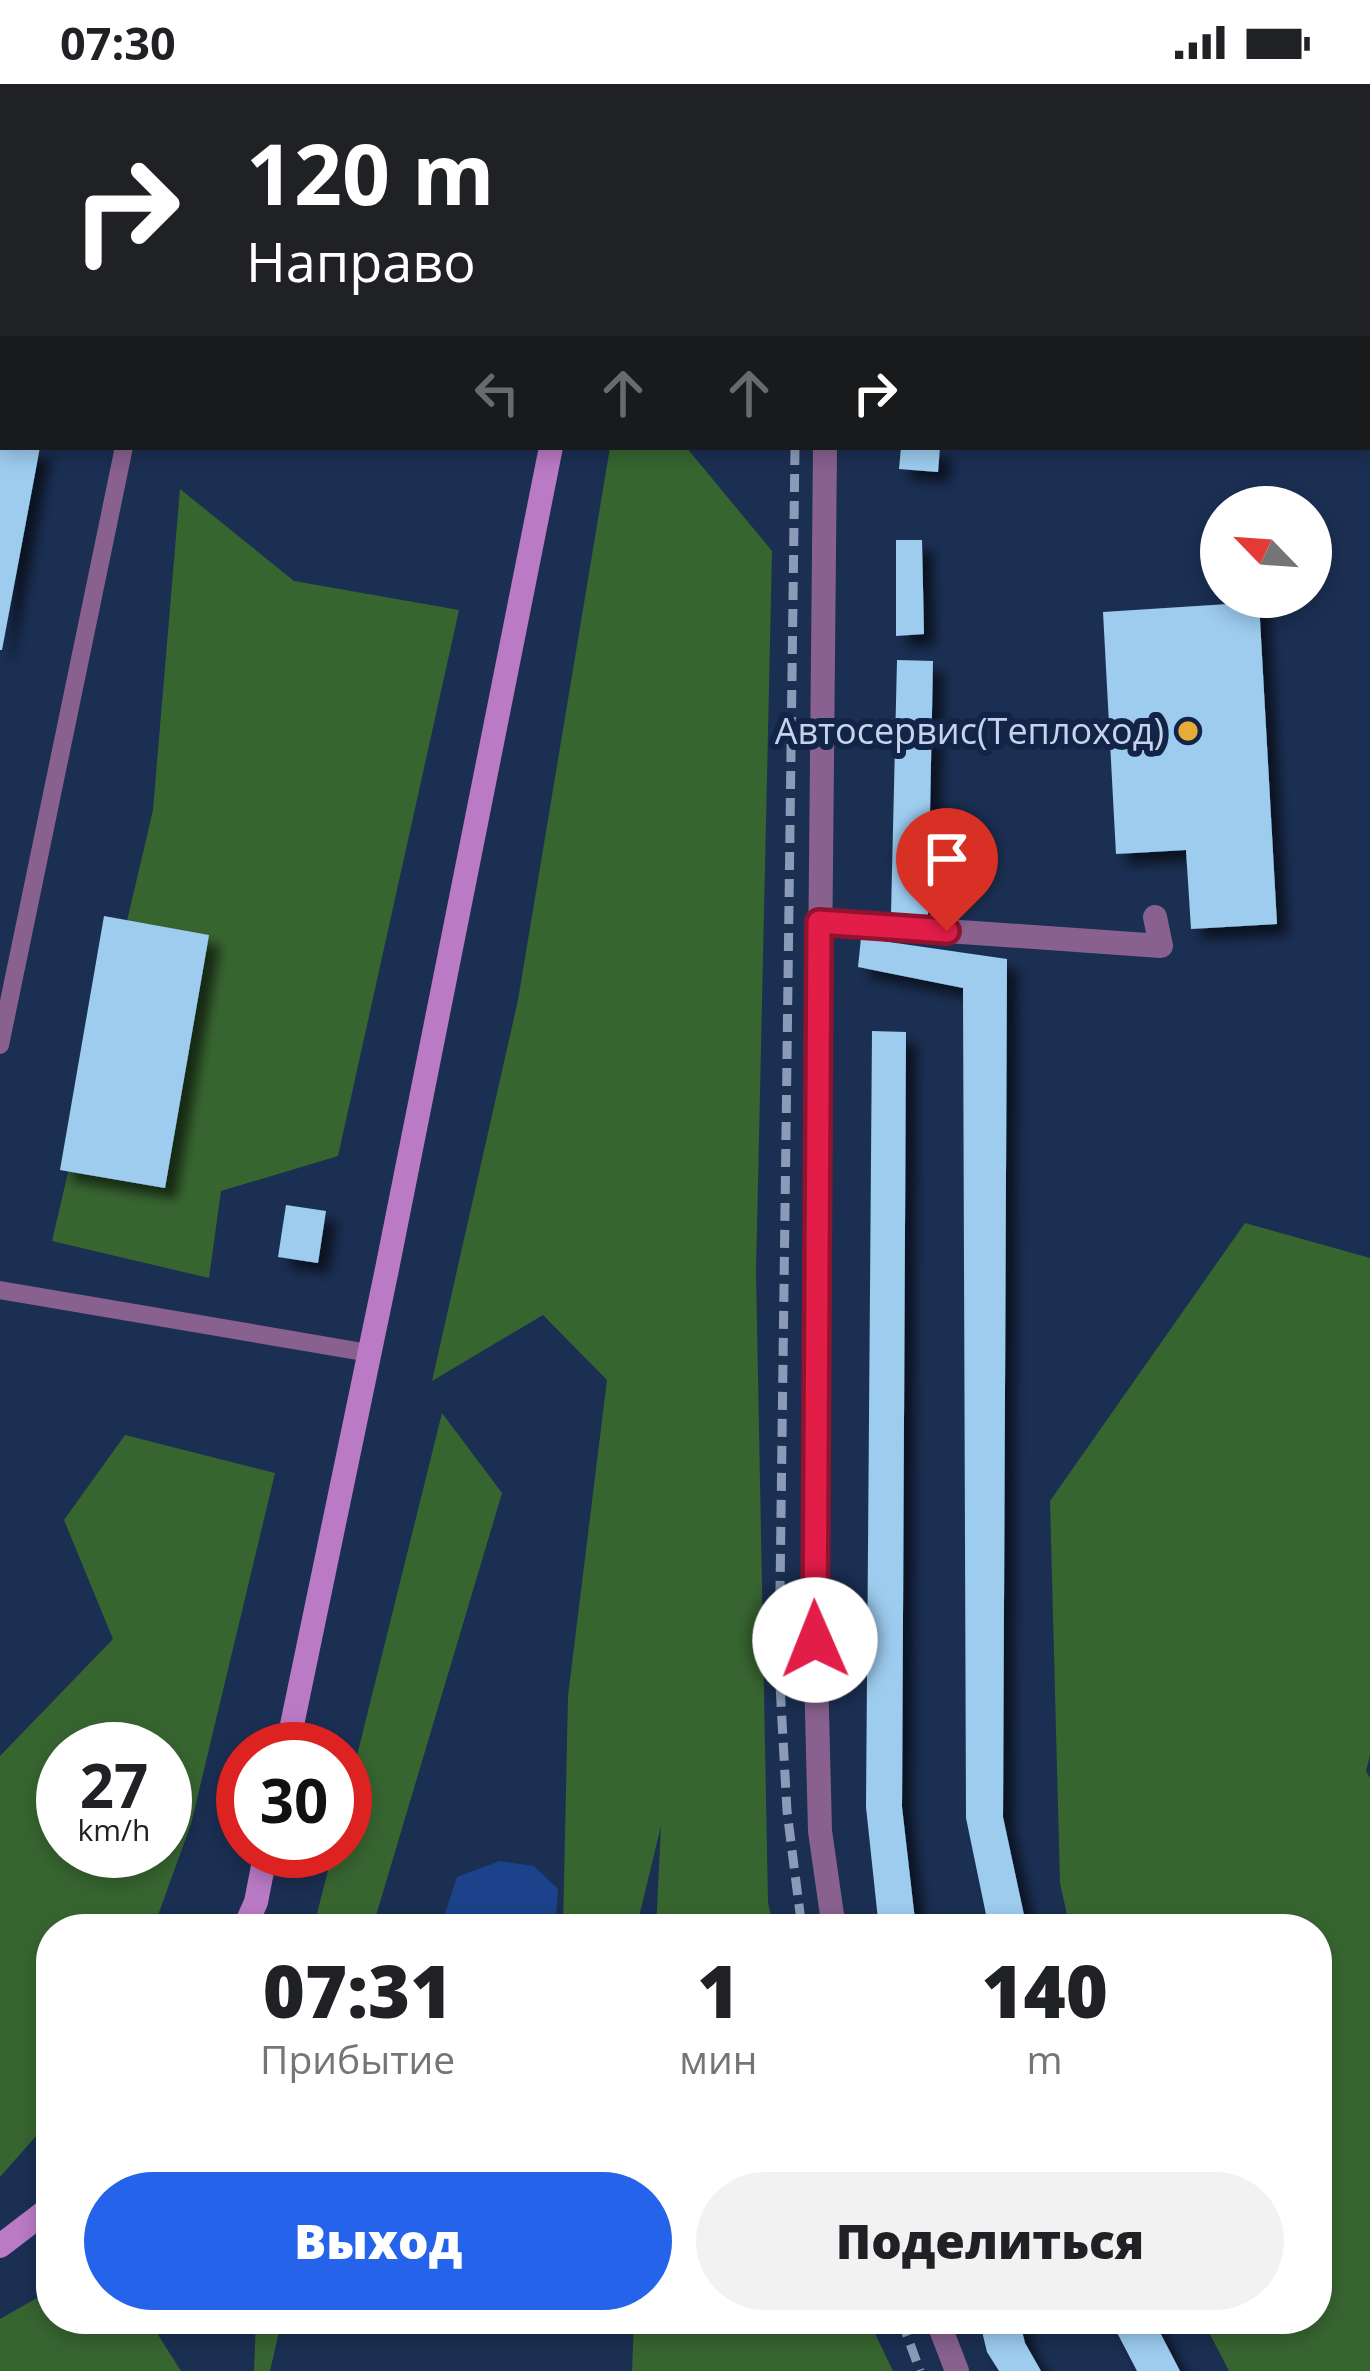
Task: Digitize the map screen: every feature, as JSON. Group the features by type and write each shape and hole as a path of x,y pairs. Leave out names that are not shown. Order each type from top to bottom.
{"main road":[{"path":"293,1722 550,450"},
{"path":"251,1914 261,1878"},
{"path":"0,2246 36,2218"}],"street":[{"path":"825,450 814,1592 820,1831 832,1914"},
{"path":"819,922 1161,946 1155,916"},
{"path":"943,2334 957,2371"}],"lane":[{"path":"0,1045 123,450"},
{"path":"0,1290 369,1353"}],"green space":[{"path":"610,450 688,450 772,551 756,1272 771,1914 657,1914 661,1826 640,1914 563,1914 568,1696 607,1380 543,1315 432,1381 518,1000"},
{"path":"180,489 294,581 459,610 338,1156 221,1191 209,1278 52,1241 153,810"},
{"path":"1245,1223 1370,1258 1370,1755 1366,1771 1370,1778 1370,2371 1229,2371 1210,2334 1332,2334 1332,1914 1067,1914 1060,1883 1050,1501"},
{"path":"442,1413 502,1493 376,1914 317,1914 326,1878 372,1878 372,1722 365,1722"},
{"path":"125,1435 275,1473 192,1820 192,1722 36,1722 36,1878 171,1878 158,1914 36,1914 36,2136 0,2177 0,1756 113,1639 64,1520"},
{"path":"36,2299 36,2334 158,2334 181,2371 0,2371 0,2319"},
{"path":"255,2334 279,2334 270,2371 254,2371"},
{"path":"633,2334 875,2334 893,2371 632,2371"}],"water":[{"path":"500,1861 534,1866 558,1889 556,1914 445,1914 457,1877"}],"building":[{"path":"0,450 39,450 2,650"},
{"path":"901,450 940,450 938,472 899,469"},
{"path":"896,540 922,540 924,634 896,636"},
{"name":"Автосервис(Теплоход)","path":"1200,606 1200,618 1260,618 1277,924 1191,929 1186,850 1116,854 1103,612"},
{"path":"897,660 933,661 928,915 891,914"},
{"path":"104,916 209,935 165,1188 60,1170"},
{"path":"861,938 1007,959 1003,1817 1024,1914 986,1914 966,1818 963,988 858,967"},
{"path":"872,1031 906,1032 902,1807 914,1914 877,1914 866,1807"},
{"path":"286,1205 326,1211 318,1263 278,1257"},
{"path":"983,2334 1023,2334 1041,2371 999,2371"},
{"path":"1118,2334 1161,2334 1180,2371 1137,2371"}],"railway":[{"path":"795,450 779,1667 787,1811 800,1914"},
{"path":"906,2334 920,2371"}],"place":[{"name":"Автосервис(Теплоход)","path":"1188,731"}],"route":[{"path":"815,1640 819,922 947,931"}]}
